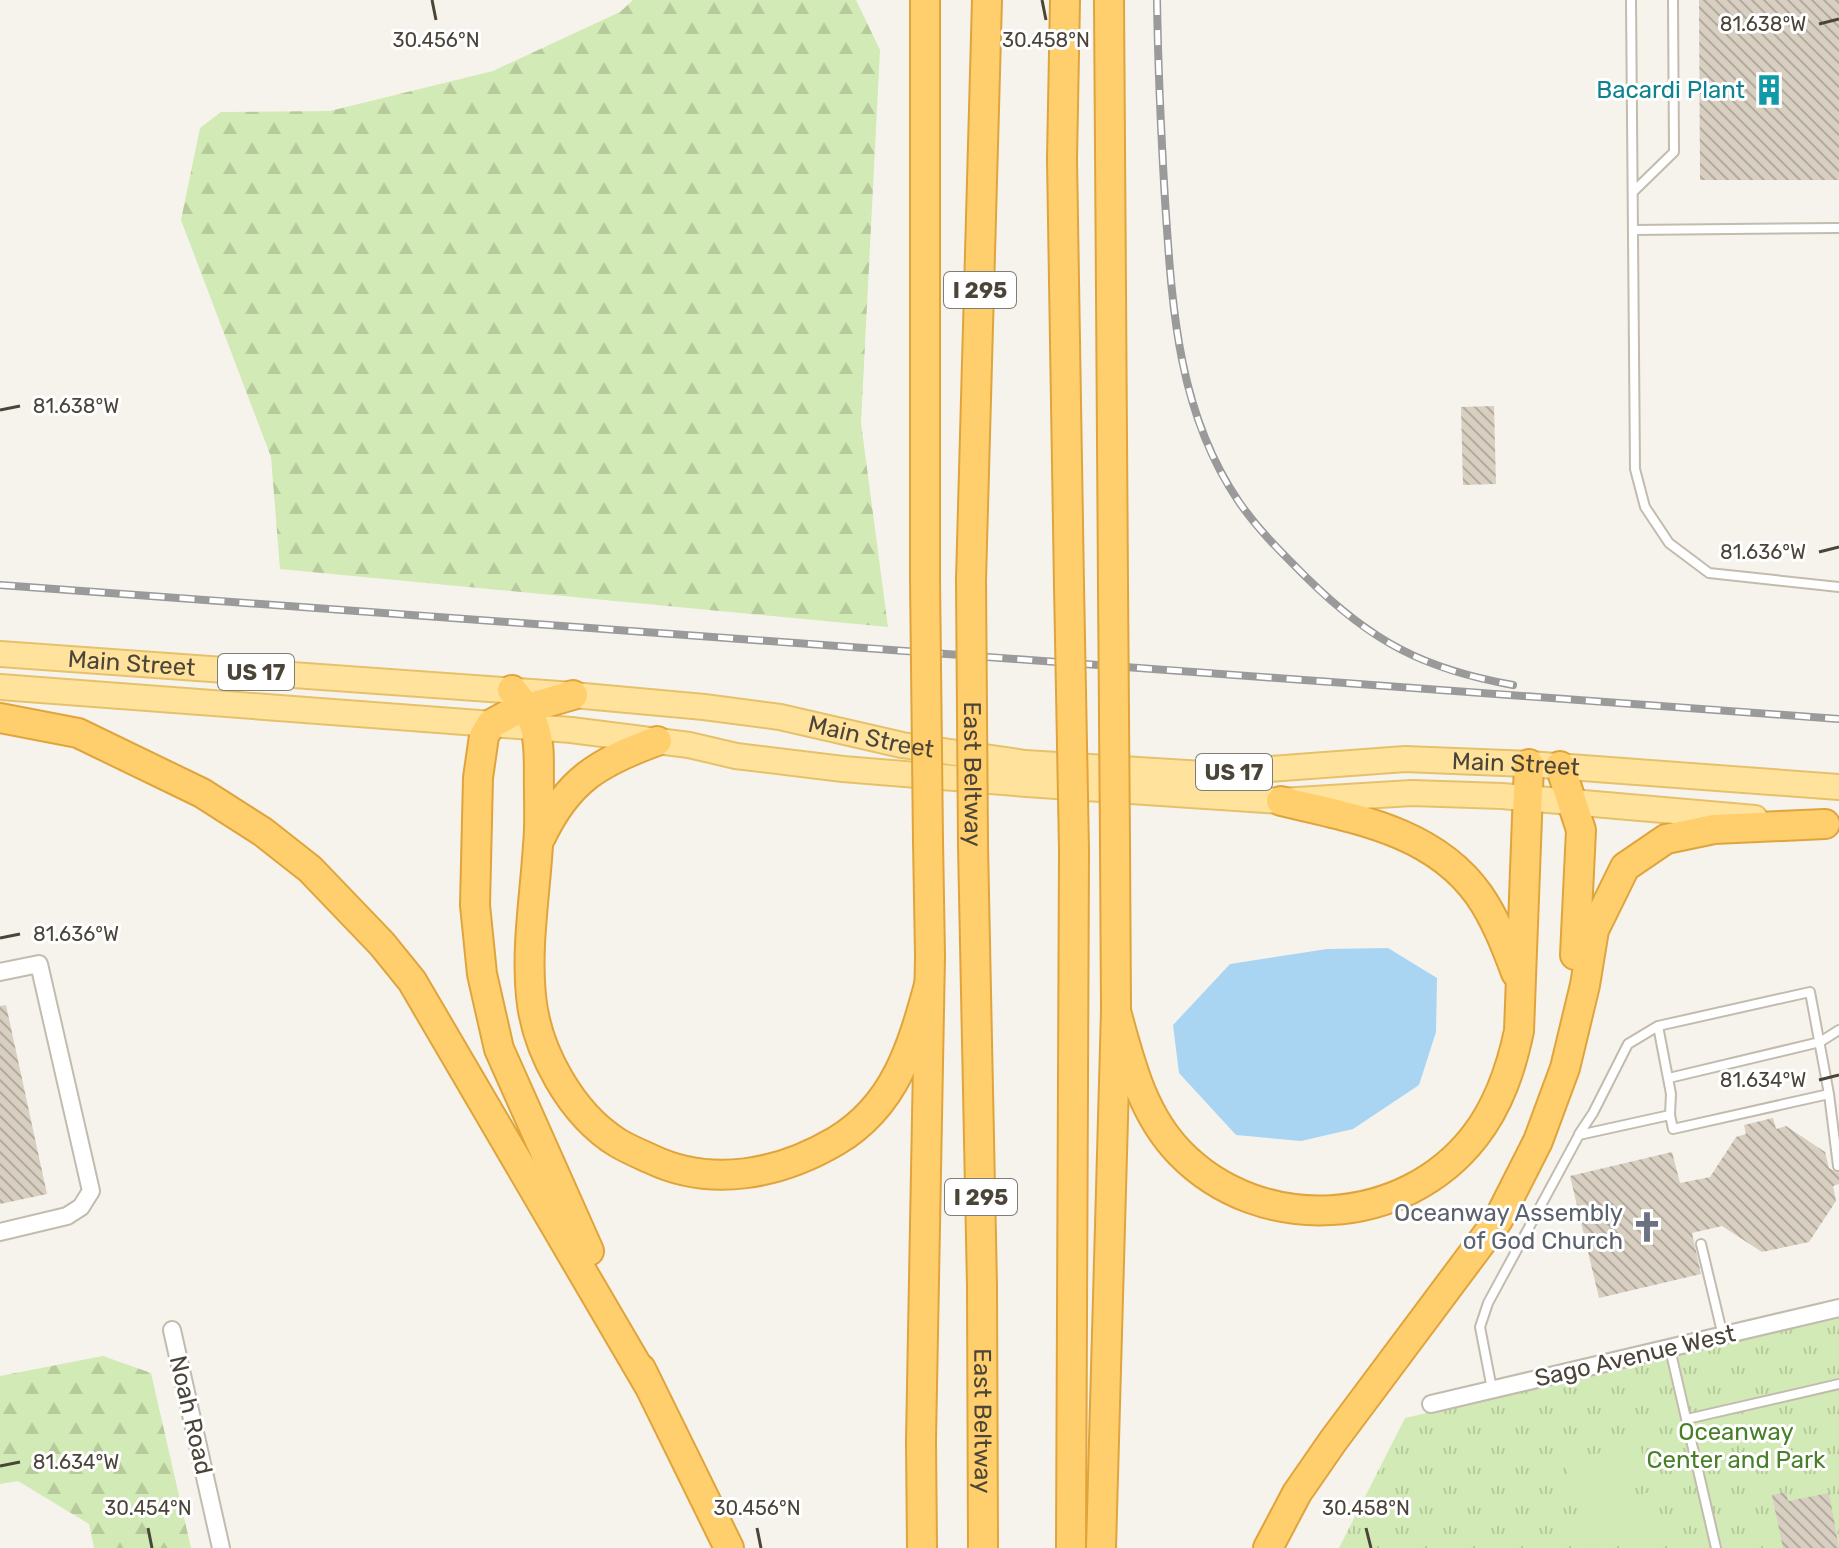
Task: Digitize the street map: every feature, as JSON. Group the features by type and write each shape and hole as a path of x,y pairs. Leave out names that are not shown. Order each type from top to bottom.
{"highway":[{"path":"922,1548 921,1425 929,985 925,0"},
{"name":"East Beltway","path":"983,1548 971,580 987,0"},
{"path":"1065,0 1062,159 1074,850 1071,1548"},
{"path":"1101,1548 1116,1011 1109,0"},
{"path":"573,695 525,708 491,724 484,736 478,778 475,905 482,974 499,1049 648,1384 729,1548"},
{"path":"525,708 539,842 530,956 531,998 540,1037 560,1082 589,1118 617,1142 667,1166 714,1175 758,1173 806,1158 843,1137 875,1108 901,1072 929,985"},
{"path":"0,718 78,733 140,762 202,793 263,832 310,869 382,944 412,981 648,1384"},
{"path":"539,842 552,815 593,769 623,753 657,741"},
{"path":"1116,1011 1137,1084 1158,1126 1181,1154 1225,1187 1280,1209 1335,1211 1386,1201 1422,1185 1474,1139 1489,1117 1512,1064 1519,1031 1529,764"},
{"path":"1560,766 1581,830 1575,962 1565,1068"},
{"path":"1281,801 1395,831 1428,847 1477,892 1493,918 1520,982"},
{"path":"1268,1548 1297,1493 1333,1441 1498,1220 1538,1141 1565,1068 1585,985 1594,930 1625,867 1666,839 1678,836 1714,829 1832,825"}],"main road":[{"name":"Main Street","path":"0,654 525,708 657,741 736,756 843,769 1281,801 1412,793 1571,800 1832,825"},
{"name":"Main Street","path":"0,687 491,724"},
{"name":"Main Street","path":"573,695 780,717 902,745 1025,763 1203,774 1405,759 1529,764 1839,787"}],"street":[{"path":"0,972 39,964 91,1191 81,1207 67,1216 0,1232"},
{"name":"Sago Avenue West","path":"1431,1404 1839,1308"},
{"name":"Noah Road","path":"172,1330 221,1548"}],"lane":[{"path":"1631,0 1635,469 1645,507 1669,543 1709,573 1839,587"},
{"path":"1634,191 1674,152 1673,0"},
{"path":"1633,230 1839,228"},
{"path":"1492,1389 1480,1327 1488,1303 1628,1044 1658,1026 1810,992 1829,1094 1838,1166"},
{"path":"1658,1026 1669,1078 1673,1129 1829,1094"},
{"path":"1669,1078 1820,1042 1839,1030"},
{"path":"1579,1135 1670,1115"},
{"path":"1701,1244 1723,1336"},
{"path":"1670,1349 1716,1548"},
{"path":"1687,1419 1839,1384"}],"green space":[{"path":"633,0 856,0 880,50 861,423 888,627 280,569 271,457 181,220 200,128 221,112 330,111 493,71 620,12"},
{"name":"Oceanway Center and Park","path":"1839,1316 1839,1548 1339,1548 1405,1418"},
{"path":"103,1356 151,1373 191,1548 94,1548 89,1524 18,1481 0,1484 0,1376"},
{"path":"1640,1444 1649,1483 1575,1500 1566,1461"},
{"path":"1651,1492 1660,1531 1586,1548 1577,1509"}],"water":[{"path":"1388,948 1437,978 1436,1032 1419,1085 1353,1129 1301,1141 1236,1135 1179,1073 1173,1025 1230,964 1327,949"}],"building":[{"name":"Bacardi Plant","path":"1699,0 1839,0 1839,180 1700,180"},
{"path":"1494,406 1496,484 1463,485 1461,407"},
{"path":"6,1005 47,1194 0,1204 0,1006"},
{"path":"1773,1118 1776,1129 1786,1126 1825,1152 1829,1168 1839,1173 1839,1184 1833,1186 1836,1201 1809,1242 1762,1252 1722,1226 1692,1233 1701,1274 1599,1298 1570,1176 1672,1152 1680,1183 1710,1177 1736,1137 1746,1134 1744,1125"},
{"path":"1786,1492 1788,1501 1829,1493 1839,1548 1783,1548 1772,1495"}],"railway":[{"path":"1157,0 1164,175 1175,318 1190,394 1218,467 1239,502 1263,532 1331,600 1377,636 1401,650 1452,671 1513,685"},
{"path":"0,585 1839,719"}],"place":[{"name":"Bacardi Plant","path":"1769,90"},
{"name":"Oceanway Assembly of God Church","path":"1647,1227"}]}
